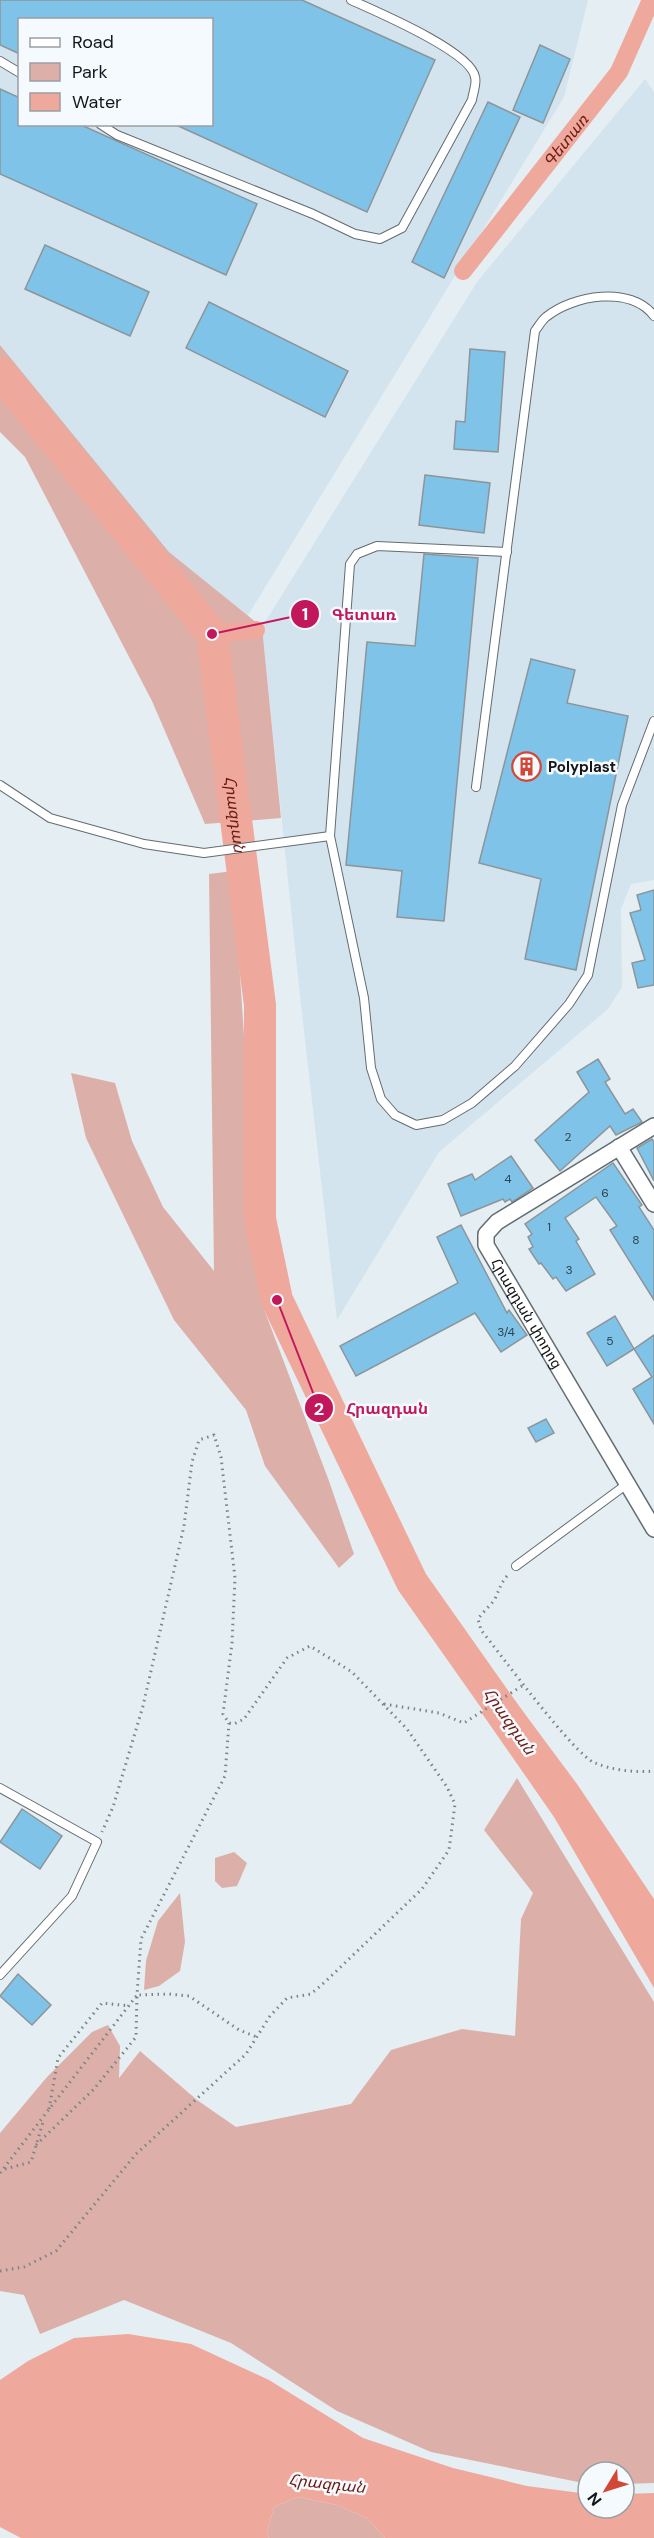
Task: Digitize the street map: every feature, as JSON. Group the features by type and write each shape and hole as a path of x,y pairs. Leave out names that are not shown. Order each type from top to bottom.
{"street":[{"name":"Հրազդան փողոց","path":"654,1126 497,1222 486,1234 486,1245 654,1529"},
{"path":"619,1147 654,1204"}],"lane":[{"path":"103,126 117,135 313,214 355,234 380,239 402,228 472,100 476,76 468,62 446,47 351,0"},
{"path":"0,61 18,72"},
{"path":"476,787 534,331 546,317 573,302 602,296 628,299 650,311 654,316"},
{"path":"507,552 377,546 357,554 350,564 330,836 364,998 371,1068 381,1099 394,1115 416,1125 442,1120 472,1103 515,1066 569,1004 588,975 622,805 654,721"},
{"path":"0,785 50,818 144,844 204,853 330,836"},
{"path":"516,1566 627,1484"},
{"path":"0,1788 97,1842 72,1896 0,1974"}],"path":[{"path":"36,2145 94,2089 136,2037 141,1939 225,1776 229,1723 223,1714 232,1643 235,1578 221,1457 214,1435 199,1440 195,1451 184,1526 143,1706 113,1807 97,1842"},
{"path":"516,1566 501,1583 494,1601 485,1607 478,1619 481,1630 572,1743 593,1763 640,1772 654,1771"},
{"path":"0,2271 24,2267 56,2251 136,2154 246,2054 270,2016 287,1998 312,1994 422,1889 449,1850 455,1804 447,1787 407,1729 352,1672 310,1646 287,1658 244,1719 234,1724 229,1723"},
{"path":"382,1704 440,1713 464,1723 525,1684"},
{"path":"137,1995 189,1996 239,2030 257,2037"},
{"path":"2,2171 137,1995"},
{"path":"49,2112 58,2058 102,2002 130,2006"},
{"path":"2,2171 31,2162 44,2117"}],"shaded area":[{"path":"0,0 588,0 564,97 247,617 169,552 0,345"},
{"path":"645,79 654,92 654,880 631,884 621,909 622,987 608,1009 439,1152 337,1320 299,987 262,627 477,282"}],"green space":[{"path":"0,345 169,552 262,627 281,818 205,824 152,701 25,457 0,432"},
{"path":"233,871 262,1304 354,1554 339,1568 265,1466 246,1410 174,1320 86,1138 71,1073 115,1083 132,1141 163,1207 214,1271 209,874"},
{"path":"517,1778 654,2002 654,2483 636,2484 636,2460 576,2460 576,2482 431,2452 337,2411 231,2343 124,2300 40,2334 24,2295 0,2291 0,2133 47,2077 92,2032 108,2025 120,2046 119,2078 140,2051 197,2100 236,2127 351,2104 391,2050 462,2029 515,2036 521,1919 533,1893 484,1830"},
{"path":"234,1852 247,1863 237,1886 222,1888 215,1881 215,1858"},
{"path":"180,1893 185,1942 180,1971 159,1986 144,1990 146,1961 158,1921"},
{"path":"298,2497 337,2505 367,2518 385,2538 269,2538 267,2532 274,2507"}],"water":[{"path":"510,1694 577,1784 654,1899 654,1988 554,1817 481,1712"},
{"path":"128,2334 191,2344 269,2380 363,2438 453,2468 527,2486 576,2492 576,2520 636,2520 636,2494 654,2493 654,2538 385,2538 367,2518 337,2505 298,2497 274,2507 267,2532 269,2538 21,2538 0,2527 0,2380 28,2361 74,2338"}],"building":[{"path":"0,0 302,0 435,60 367,212 178,126 213,126 213,18 18,18 18,53 0,45"},
{"path":"540,45 570,59 543,123 513,110"},
{"path":"0,89 18,97 18,126 83,126 257,204 226,275 0,174"},
{"path":"488,102 520,117 444,278 412,262"},
{"path":"45,245 149,292 130,336 25,289"},
{"path":"209,302 348,371 325,417 186,348"},
{"path":"470,349 505,352 498,452 454,449 456,421 465,422"},
{"path":"425,475 490,483 484,533 419,525"},
{"path":"424,554 478,558 444,921 397,917 402,871 346,865 367,642 415,646"},
{"path":"531,659 575,670 567,703 628,716 576,970 525,959 541,879 479,863"},
{"path":"654,890 654,985 638,988 632,963 645,960 630,913 641,910 637,895"},
{"path":"598,1059 610,1079 605,1082 625,1114 633,1109 642,1122 616,1135 610,1126 560,1171 535,1140 589,1092 577,1072"},
{"path":"652,1139 654,1142 654,1181 637,1148"},
{"path":"511,1156 533,1188 512,1202 510,1199 505,1202 503,1199 461,1216 448,1184 472,1174 475,1180"},
{"path":"613,1163 642,1205 639,1207 654,1230 654,1300 610,1230 617,1226 596,1197 565,1218 579,1239 576,1241 595,1274 566,1291 556,1277 553,1279 541,1263 539,1264 529,1249 533,1247 528,1237 532,1234 525,1224"},
{"path":"461,1225 507,1313 509,1310 527,1335 501,1352 475,1313 356,1376 340,1346 458,1283 437,1237"},
{"path":"615,1316 634,1349 607,1366 587,1333"},
{"path":"654,1335 654,1424 633,1389 652,1377 634,1349"},
{"path":"546,1419 554,1433 536,1442 528,1428"},
{"path":"22,1809 62,1836 40,1869 0,1842"},
{"path":"18,1974 51,2005 32,2025 0,1996"}],"waterway":[{"name":"Գետառ","path":"463,271 619,72 651,0"},
{"name":"Հրազդան","path":"0,373 212,634 260,1005 260,1219 277,1300 412,1582 522,1738"},
{"name":"Գետառ","path":"212,634 256,630"}],"place":[{"name":"Գետառ","path":"212,634"},
{"name":"Polyplast","path":"527,767"},
{"name":"Հրազդան","path":"277,1300"}]}
